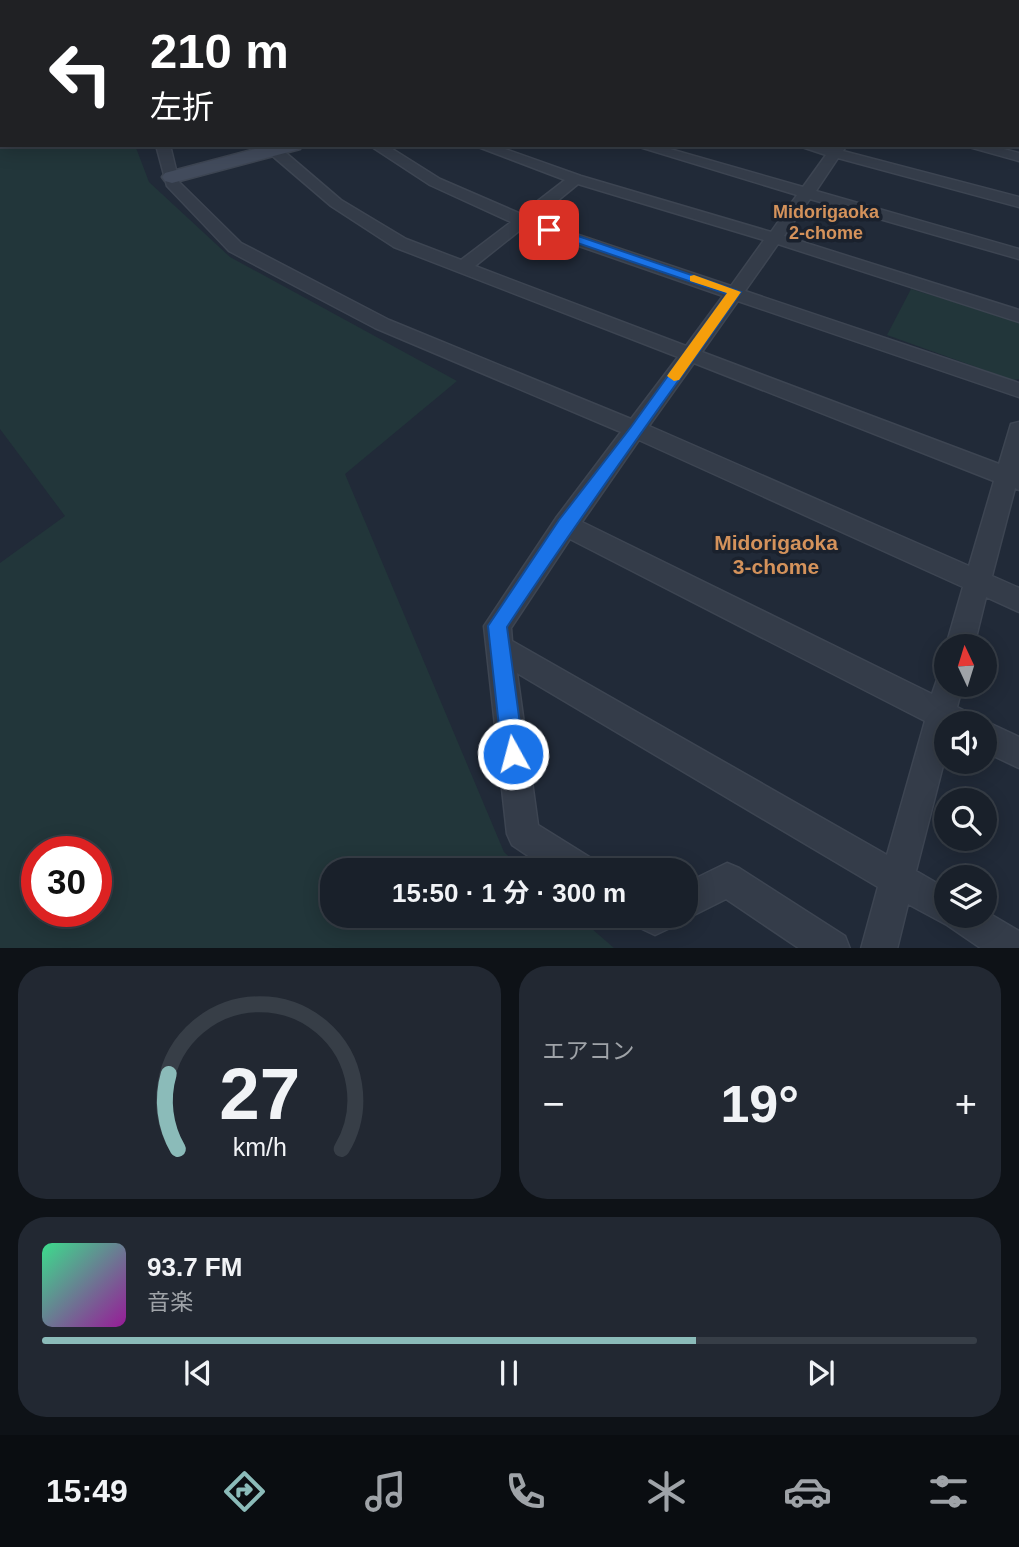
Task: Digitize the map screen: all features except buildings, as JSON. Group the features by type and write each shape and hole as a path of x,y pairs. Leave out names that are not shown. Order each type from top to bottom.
{"street":[{"path":"164,147 172,183 235,247 382,324 637,430 1019,600"},
{"path":"172,177 279,147 336,203 400,243 1013,479"},
{"path":"379,147 435,183 522,221 1019,390"},
{"path":"486,147 576,179 775,237 1019,316"},
{"path":"647,147 1019,254"},
{"path":"820,147 838,149 1019,202"},
{"path":"977,147 1019,157"},
{"path":"560,858 523,834 497,626 565,525 637,430 838,149"},
{"path":"463,267 576,179"},
{"path":"963,634 977,582 1013,479 1019,430"},
{"path":"565,525 950,707 898,878 880,948"},
{"path":"500,648 934,900"},
{"path":"997,742 1019,753"},
{"path":"698,896 727,880 832,948"},
{"path":"982,928 1015,948"}],"green space":[{"path":"0,147 136,147 149,182 230,257 457,381 345,474 504,852 511,858 320,858 320,928 591,928 614,948 0,948 0,563 65,516 0,429"},
{"path":"911,289 1019,321 1019,379 1012,380 887,335"}],"slow traffic":[{"path":"674,376 735,292 694,278"}],"district":[{"name":"Midorigaoka 2-chome","path":"826,222"},
{"name":"Midorigaoka 3-chome","path":"776,555"}],"route":[{"path":"513,754 497,626 565,525 637,430 735,292 549,230"}]}
